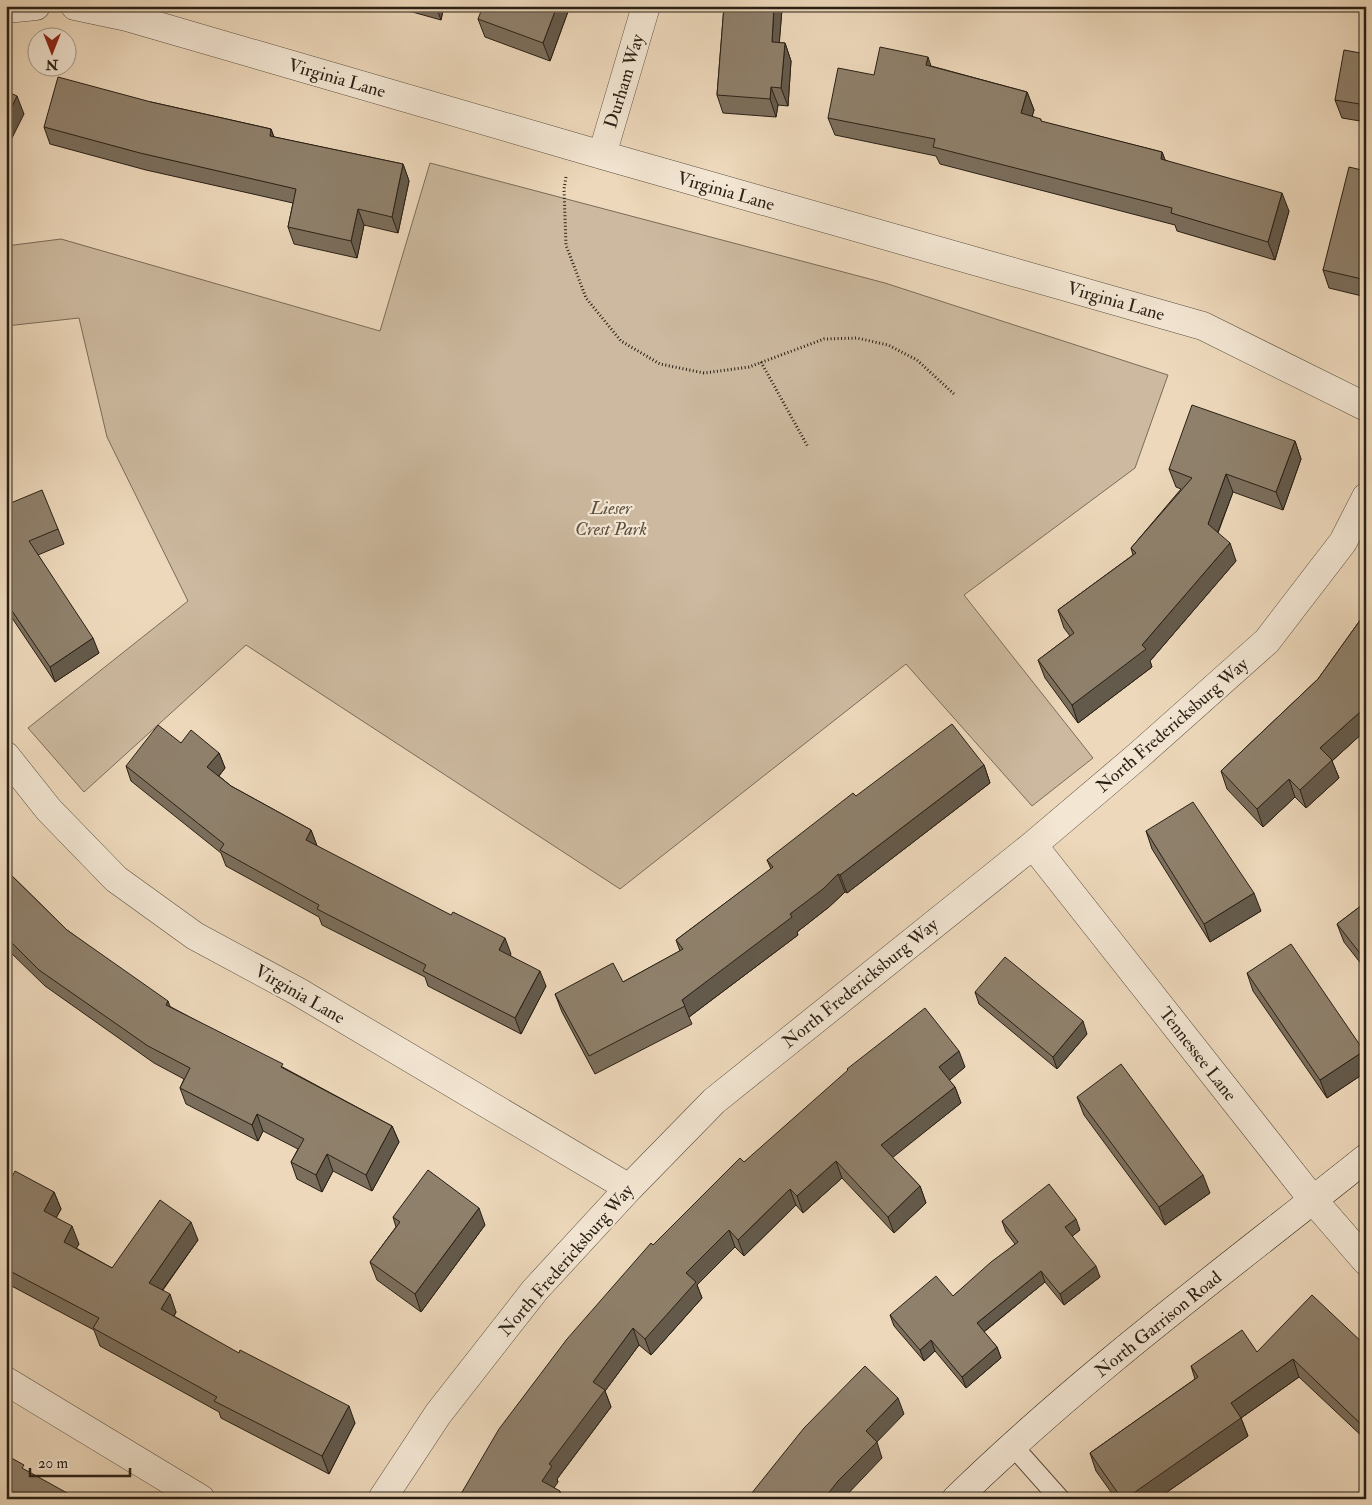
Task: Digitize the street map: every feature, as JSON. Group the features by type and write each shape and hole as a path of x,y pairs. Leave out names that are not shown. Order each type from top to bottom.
{"street":[{"path":"6,9 36,6"},
{"name":"Virginia Lane","path":"75,6 127,17 602,155 1203,326 1366,407"},
{"name":"Durham Way","path":"602,155 646,6"},
{"name":"North Fredericksburg Way","path":"382,1499 438,1414 536,1290 629,1188 714,1101 1033,845 1139,756 1267,641 1343,542 1366,497"},
{"name":"Virginia Lane","path":"6,756 49,810 116,879 195,936 297,991 629,1188"},
{"name":"Tennessee Lane","path":"1033,845 1313,1200 1366,1261"},
{"name":"North Garrison Road","path":"956,1499 1012,1445 1157,1322 1366,1158"},
{"path":"6,1381 201,1499"}],"lane":[{"path":"1012,1445 1060,1499"}],"path":[{"path":"602,155 567,173 564,189 566,245 586,298 621,341 660,364 704,373 749,367 824,339 857,338 888,344 917,360 954,394"},
{"path":"761,362 808,447"}],"green space":[{"name":"Lieser Crest Park","path":"430,163 885,283 1168,375 1135,468 964,595 1093,758 1032,806 906,664 620,889 246,645 84,792 28,728 188,601 107,437 79,318 6,326 6,246 61,239 380,331"}],"building":[{"path":"483,6 557,6 543,43 478,19"},
{"path":"724,6 774,6 772,42 785,43 781,88 771,87 770,99 717,95"},
{"path":"880,47 928,57 926,65 1027,92 1021,113 1041,119 1041,121 1162,152 1161,159 1282,193 1268,242 1171,213 1172,208 933,147 935,139 828,118 838,68 874,75"},
{"path":"1344,50 1366,54 1366,105 1335,100"},
{"path":"58,78 62,78 151,102 271,129 270,136 403,164 392,217 358,209 351,241 288,227 296,189 140,153 44,127"},
{"path":"6,91 17,96 6,119"},
{"path":"1349,167 1366,171 1366,280 1323,270"},
{"path":"1192,405 1295,441 1276,492 1226,474 1208,524 1230,543 1142,645 1146,649 1072,705 1038,660 1074,633 1058,610 1136,553 1131,548 1192,478 1169,469"},
{"path":"42,490 58,529 29,541 93,638 50,667 6,602 6,505"},
{"path":"1366,612 1366,716 1360,712 1320,748 1332,760 1300,790 1289,779 1257,809 1221,771 1318,679"},
{"path":"952,724 984,765 840,875 838,874 823,889 790,914 792,917 682,1000 685,1006 589,1056 555,994 613,963 623,982 683,949 676,940 773,867 767,860 853,793 856,796"},
{"path":"158,725 181,743 191,730 219,753 207,767 231,786 311,830 306,840 451,915 453,912 505,938 499,950 540,971 515,1018 423,971 426,965 317,909 319,905 220,850 224,844 126,766"},
{"path":"1193,802 1254,893 1204,924 1146,831"},
{"path":"6,870 67,930 168,1001 166,1005 283,1064 281,1067 392,1126 366,1175 327,1154 316,1175 291,1162 304,1139 257,1114 252,1125 180,1088 190,1068 148,1046 39,970 6,937"},
{"path":"1366,902 1366,961 1337,924"},
{"path":"1291,944 1364,1051 1320,1080 1247,973"},
{"path":"1005,957 1083,1021 1053,1057 975,992"},
{"path":"925,1008 959,1051 939,1067 955,1087 881,1145 920,1186 888,1217 836,1161 797,1196 790,1189 738,1240 729,1230 686,1273 696,1282 645,1339 633,1328 593,1382 605,1390 549,1464 552,1466 542,1481 560,1491 556,1499 458,1499 499,1429 567,1339 651,1243 653,1245 740,1158 744,1162 847,1069"},
{"path":"1121,1064 1203,1175 1159,1207 1077,1097"},
{"path":"428,1170 479,1208 415,1294 370,1262 400,1222 393,1217"},
{"path":"15,1171 54,1192 44,1211 72,1226 64,1242 112,1268 160,1200 191,1222 149,1283 170,1294 161,1309 239,1353 240,1350 349,1406 322,1456 214,1401 217,1397 93,1328 99,1318 6,1269 6,1188"},
{"path":"1049,1184 1076,1219 1065,1227 1096,1266 1060,1294 1041,1271 977,1323 997,1347 962,1377 931,1340 920,1350 890,1315 936,1276 953,1296 991,1262 1018,1242 1002,1221"},
{"path":"1312,1295 1366,1346 1366,1429 1293,1359 1231,1403 1241,1418 1125,1499 1122,1499 1090,1453 1198,1377 1191,1366 1242,1330 1257,1352"},
{"path":"865,1366 898,1398 866,1431 877,1442 838,1481 824,1499 747,1499 804,1428"},
{"path":"6,1455 24,1465 22,1468 78,1499 6,1499"}]}
